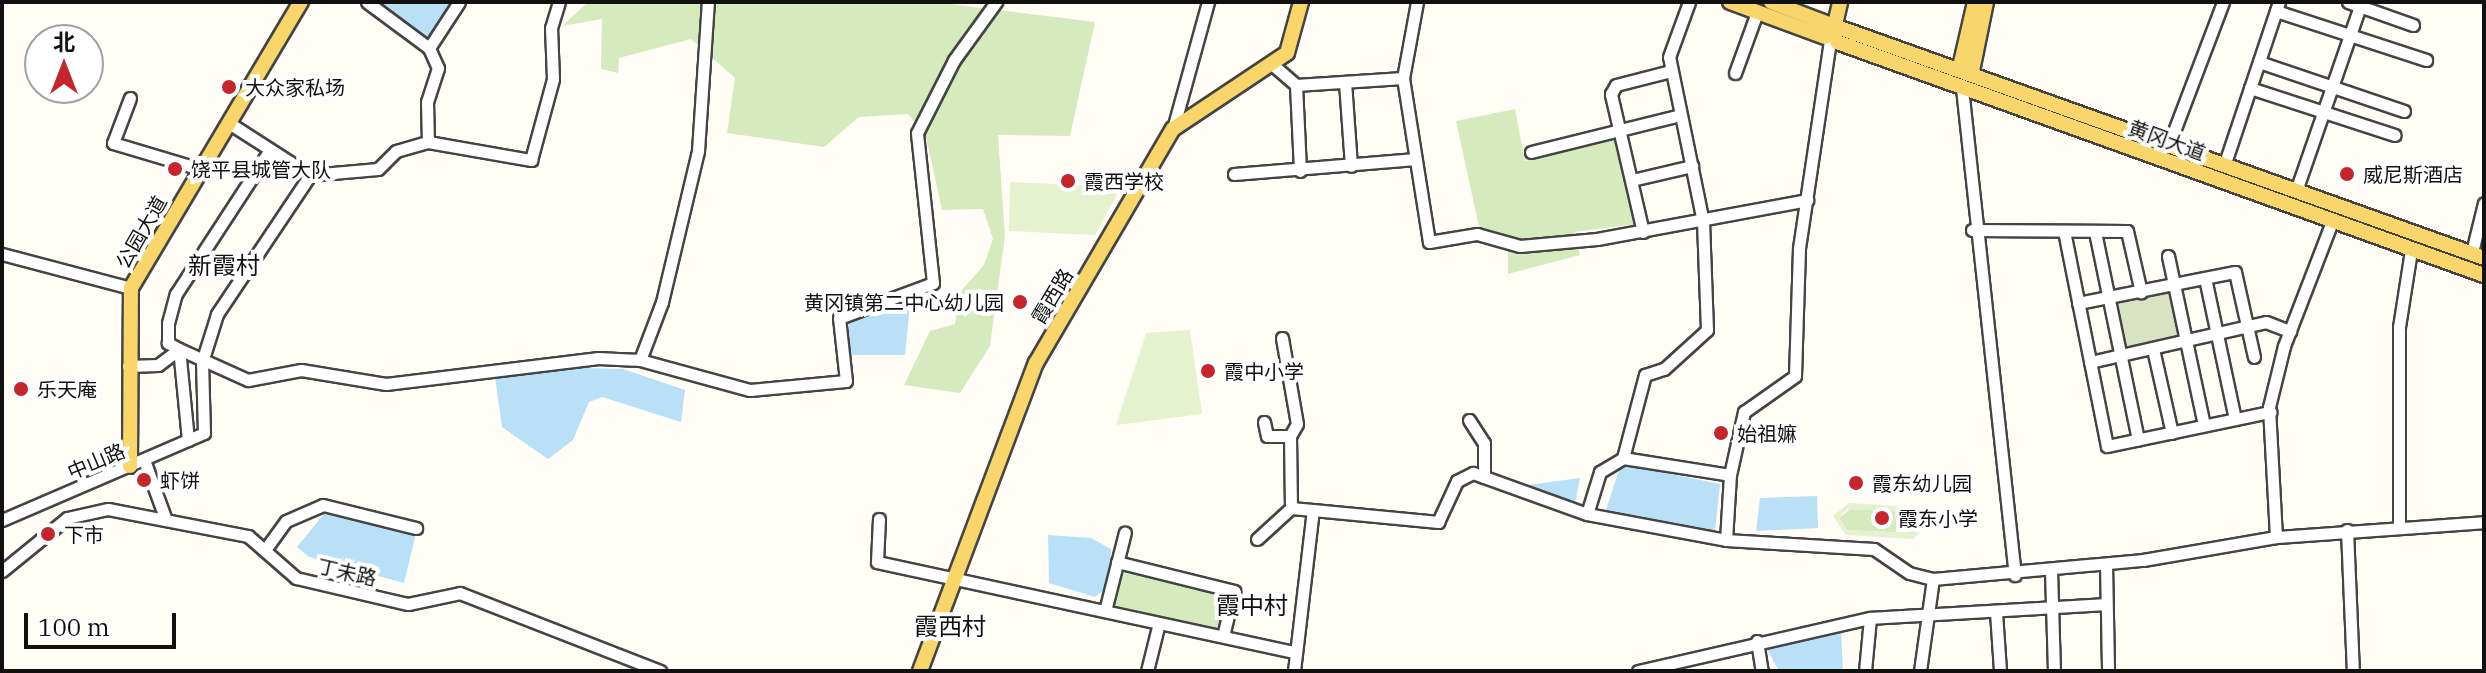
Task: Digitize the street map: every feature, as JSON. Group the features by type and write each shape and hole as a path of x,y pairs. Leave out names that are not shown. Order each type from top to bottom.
{"main road":[{"name":"公园大道","path":"137,463 128,366 131,288 301,2"},
{"name":"霞西路","path":"920,671 951,578 1036,363 1173,129 1287,53 1301,2"},
{"name":"黄冈大道","path":"1730,2 2479,253"},
{"name":"黄冈大道","path":"1771,2 1833,35 2484,275"},
{"path":"1833,35 1840,2"},
{"path":"1975,2 1966,69 1986,2"}],"street":[{"path":"367,2 429,48 438,68 427,102 428,142"},
{"path":"429,48 459,2"},
{"path":"229,123 310,175 378,169 396,151 428,142 531,160 553,79 551,28 559,2"},
{"path":"640,360 662,302 698,151 708,2"},
{"path":"270,150 176,294 168,343 202,362 248,380 301,370 386,384 557,360 640,360 750,390 846,381 839,318 933,283 917,133 954,60 996,2"},
{"path":"1173,129 1208,2"},
{"path":"1417,2 1403,78 1429,242 1477,234 1520,246 1643,232 1807,200"},
{"path":"1623,458 1645,375 1675,361 1707,330 1703,222 1671,71 1689,2"},
{"path":"2171,139 2223,2"},
{"path":"2348,2 2413,25"},
{"path":"2226,160 2278,6 2351,36 2426,60"},
{"path":"2297,188 2360,6"},
{"path":"1735,73 1756,15"},
{"path":"1726,540 1730,475 1744,412 1795,376 1807,200 1833,35"},
{"path":"2259,62 2404,111"},
{"path":"1273,65 1296,85 1403,78"},
{"path":"1643,232 1620,130 1616,85 1671,71"},
{"path":"1345,82 1351,166"},
{"path":"1296,85 1300,171"},
{"path":"1962,88 1972,230 2015,575"},
{"path":"2250,88 2395,135"},
{"path":"130,98 113,143 200,169"},
{"path":"1531,152 1681,115"},
{"path":"1234,174 1300,171 1415,159"},
{"path":"1632,180 1692,166"},
{"path":"202,362 217,314 310,175"},
{"path":"2479,253 2484,203"},
{"path":"2276,537 2270,412 2290,331 2330,227"},
{"path":"1972,230 2127,231 2141,292"},
{"path":"2064,231 2107,446 2270,412"},
{"path":"2095,232 2138,440"},
{"path":"2399,525 2399,327 2411,250"},
{"path":"2,254 131,288"},
{"path":"2168,256 2204,425"},
{"path":"2078,303 2235,272 2254,357"},
{"path":"2205,278 2235,419"},
{"path":"2090,362 2217,336 2266,322 2290,331"},
{"path":"1282,338 1297,424 1290,436 1291,508"},
{"path":"128,366 158,365 179,349"},
{"path":"179,349 188,440"},
{"path":"2153,349 2172,433"},
{"name":"中山路","path":"2,520 204,433 202,362"},
{"path":"1469,420 1484,443 1484,477"},
{"path":"1264,422 1267,436 1290,436"},
{"path":"1587,514 1600,472 1623,458 1730,475"},
{"path":"137,463 166,520"},
{"path":"1257,539 1291,508 1438,522 1457,481 1484,477 1587,514 1726,540 1874,549 1909,573 1933,579 2015,575 2106,564 2276,537 2399,525 2484,522"},
{"path":"2,571 85,510 166,520 267,547 286,521 323,505 416,528"},
{"path":"1294,671 1313,510"},
{"path":"879,519 877,562 1295,652"},
{"path":"2347,530 2353,671"},
{"path":"1105,611 1125,532"},
{"name":"丁未路","path":"267,547 296,578 408,604 460,593 660,671"},
{"path":"1117,562 1234,591 1223,636"},
{"path":"2106,564 2108,671"},
{"path":"2051,570 2054,671"},
{"path":"1920,671 1932,615 1933,579"},
{"path":"1638,671 1757,641 1870,618 2106,604"},
{"path":"1996,612 2000,671"},
{"path":"1865,671 1870,618"},
{"path":"1147,671 1159,623"},
{"path":"1757,641 1762,671"}],"green space":[{"path":"588,2 934,2 1095,22 1070,136 998,135 1005,236 990,346 960,393 904,385 930,331 955,324 960,292 984,265 993,239 983,209 942,210 926,137 908,114 859,117 824,147 727,133 735,78 691,39 619,58 618,73 601,69 602,19 562,26"},
{"path":"1515,109 1525,161 1614,137 1636,224 1574,232 1580,255 1508,274 1508,235 1479,227 1456,121"},
{"path":"1010,182 1121,187 1095,235 1009,231"},
{"path":"2174,285 2186,342 2120,356 2108,298"},
{"path":"1190,330 1202,414 1116,425 1146,333"},
{"path":"1849,503 1913,507 1925,528 1913,539 1846,535 1833,516","holes":["1847,509 1910,512 1920,524 1910,533 1847,530 1839,518"]},
{"path":"1850,509 1910,512 1920,524 1910,533 1847,530 1839,518"},
{"path":"1123,570 1230,594 1221,632 1113,607"}],"water":[{"path":"377,2 453,2 428,40"},
{"path":"910,305 905,355 851,355 848,321"},
{"path":"585,368 623,369 685,390 681,422 602,397 589,402 573,440 548,459 502,427 495,377"},
{"path":"1621,464 1720,484 1715,531 1606,510"},
{"path":"1580,478 1575,503 1528,485"},
{"path":"1817,496 1818,528 1756,531 1760,498"},
{"path":"328,509 416,533 404,583 309,557 297,547"},
{"path":"1048,535 1091,538 1111,549 1110,585 1095,597 1049,583"},
{"path":"1841,630 1843,671 1779,671 1767,649"}],"place":[{"name":"大众家私场","path":"229,87"},
{"name":"饶平县城管大队","path":"175,169"},
{"name":"威尼斯酒店","path":"2347,174"},
{"name":"霞西学校","path":"1068,181"},
{"name":"黄冈镇第二中心幼儿园","path":"1020,302"},
{"name":"霞中小学","path":"1208,371"},
{"name":"乐天庵","path":"21,389"},
{"name":"始祖嫲","path":"1721,433"},
{"name":"虾饼","path":"144,480"},
{"name":"霞东幼儿园","path":"1856,483"},
{"name":"霞东小学","path":"1882,518"},
{"name":"下市","path":"48,534"}],"district":[{"name":"新霞村","path":"224,266"},
{"name":"霞中村","path":"1252,606"},
{"name":"霞西村","path":"950,627"}]}
